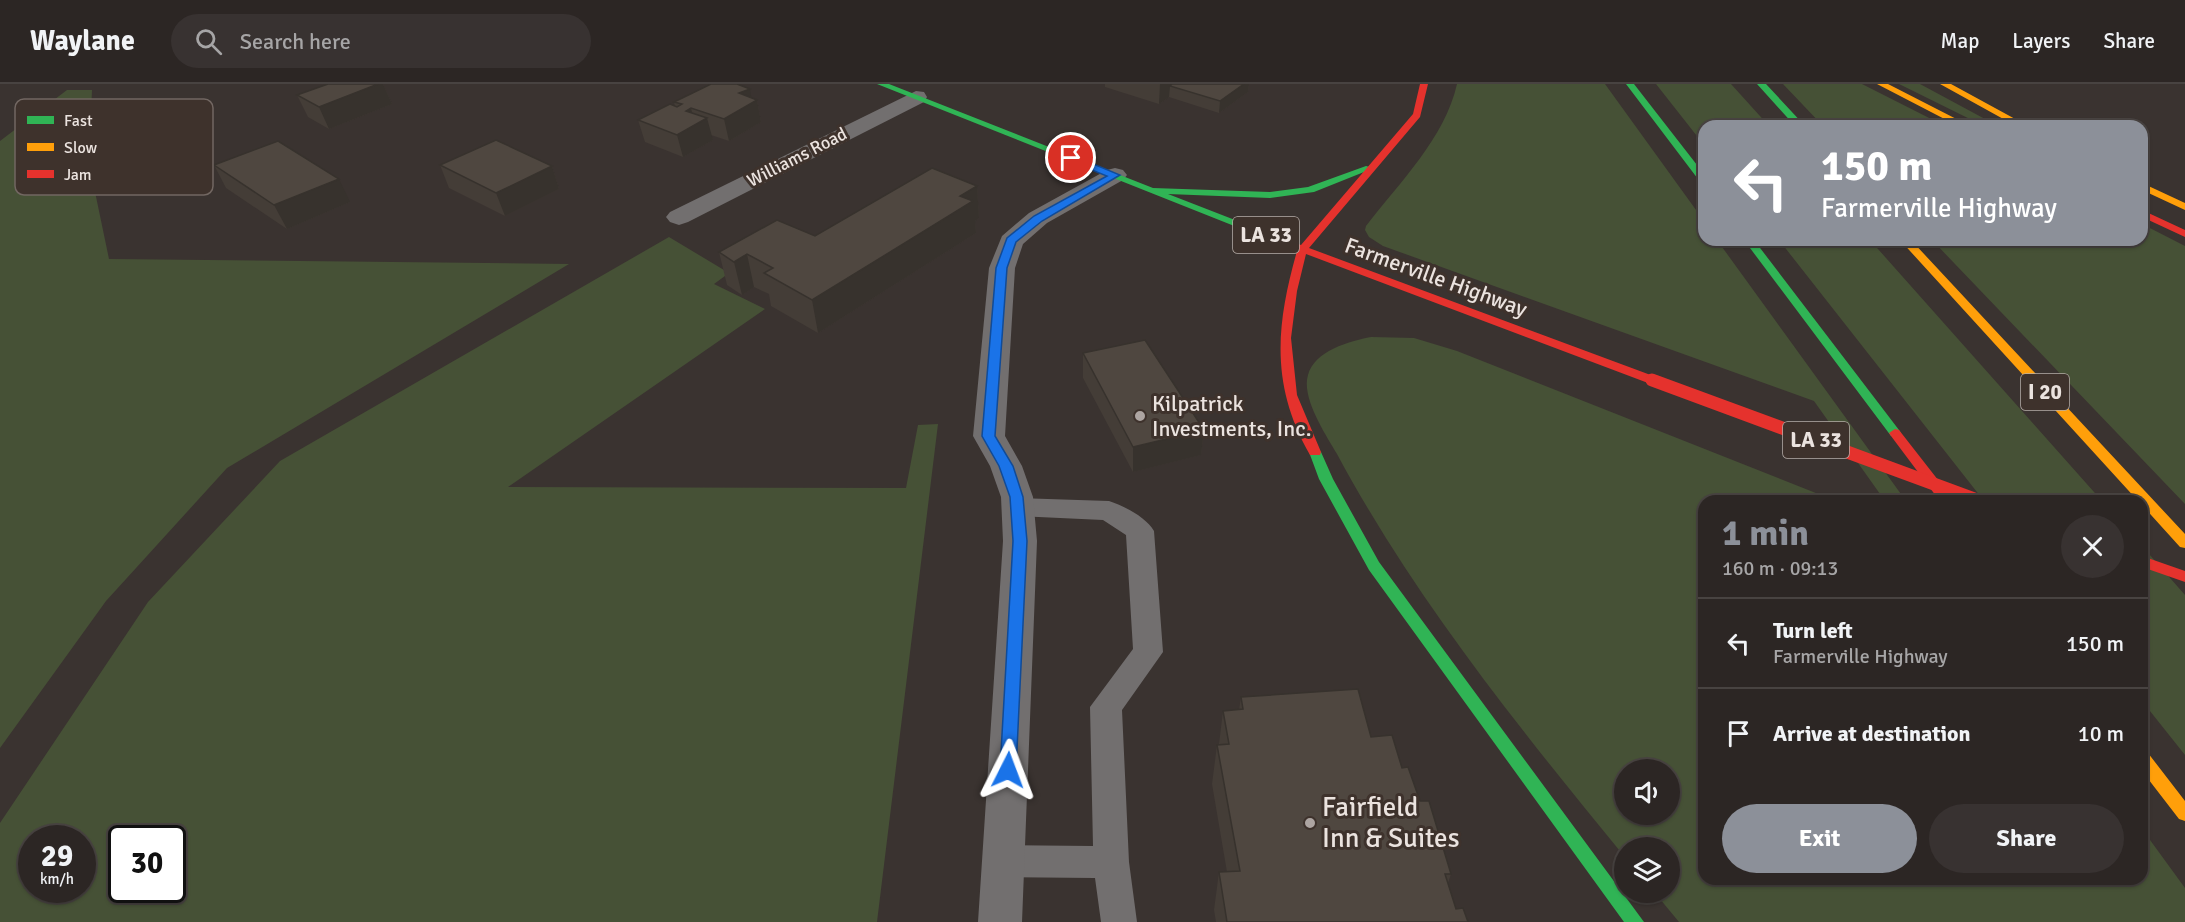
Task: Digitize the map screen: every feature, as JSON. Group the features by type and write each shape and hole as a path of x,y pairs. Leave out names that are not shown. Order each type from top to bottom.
{"main road":[{"name":"Farmerville Highway","path":"881,84 1155,190 1302,250 1964,495"},
{"path":"1424,84 1417,115 1302,250 1291,291 1285,338 1291,395 1326,479 1374,566 1635,922"},
{"path":"1630,84 1698,173"},
{"path":"1761,84 1794,120"},
{"path":"1881,84 1953,120"},
{"path":"1944,84 2012,120"},
{"path":"1155,190 1270,195 1310,190 1344,179 1373,166"},
{"path":"2148,189 2185,207"},
{"path":"2148,216 2185,234"},
{"path":"1754,246 1942,495"},
{"name":"I 20","path":"1911,246 2141,495"},
{"name":"I 20","path":"2148,503 2185,543"},
{"path":"2148,563 2185,577"},
{"path":"2148,766 2185,814"}],"street":[{"name":"Williams Road","path":"679,217 916,97"},
{"path":"1000,922 1020,541 1017,497 1006,466 989,436 1002,268 1011,241 1038,218 1115,175"}],"lane":[{"path":"1017,507 1109,511 1140,531 1148,652 1106,707 1111,862 1119,922"},
{"path":"1003,861 1111,862"}],"green space":[{"path":"1457,84 1605,84 1698,213 1698,246 1721,246 1902,495 1881,495 1814,401 1383,246 1369,237 1365,230 1366,226 1432,141 1451,104"},
{"path":"1656,84 1731,84 1764,120 1698,120 1698,137"},
{"path":"1783,84 1862,84 1933,120 1817,120"},
{"path":"1899,84 1920,84 1987,120 1972,120"},
{"path":"67,90 92,90 92,99 55,99"},
{"path":"15,130 15,195 96,195 109,259 569,264 227,468 106,601 0,748 0,141"},
{"path":"2148,227 2185,246 2185,504 1938,246 2148,246"},
{"path":"669,237 729,273 714,284 765,309 508,487 906,488 918,425 938,424 877,922 0,922 0,823 148,602 280,461"},
{"path":"1784,246 1875,246 2097,495 1979,495"},
{"path":"1371,337 1414,338 1457,351 1821,495 1698,495 1698,885 2148,885 2148,837 2185,888 2185,922 1679,922 1663,903 1680,903 1680,837 1614,837 1614,844 1471,662 1367,508 1321,427 1308,394 1308,375 1312,367 1325,353"},
{"path":"2148,553 2185,595 2185,755 2148,709"}],"building":[{"path":"328,84 378,84 319,107 297,95"},
{"path":"711,84 737,84 750,89 739,93 757,100 724,119 691,108 686,111 707,118 677,135 638,120 670,104 677,107 682,104 674,102"},
{"path":"1172,84 1244,84 1220,101 1170,86"},
{"path":"496,140 552,166 496,193 440,165"},
{"path":"278,141 339,179 274,205 214,165"},
{"path":"932,168 977,186 960,196 973,201 812,300 764,273 773,268 747,254 734,262 719,252 777,220 815,236"},
{"name":"Kilpatrick Investments, Inc.","path":"1145,340 1204,430 1133,447 1083,353"},
{"name":"Fairfield Inn & Suites","path":"1358,689 1371,737 1392,735 1402,768 1408,767 1420,801 1429,801 1451,874 1445,874 1456,909 1463,908 1468,922 1227,922 1219,872 1240,871 1217,745 1229,744 1223,711 1243,709 1241,697"}],"traffic: fast":[{"path":"881,84 1267,236"},
{"path":"1630,84 1698,173"},
{"path":"1761,84 1794,120"},
{"path":"1155,190 1270,195 1310,190 1369,168"},
{"path":"1754,246 1895,433"},
{"path":"1315,452 1326,479 1374,566 1635,922"}],"traffic: slow":[{"path":"1881,84 1953,120"},
{"path":"1944,84 2012,120"},
{"path":"2148,189 2185,207"},
{"path":"1911,246 2141,495"},
{"path":"2148,503 2185,543"},
{"path":"2148,766 2185,814"}],"traffic: jam":[{"path":"1315,452 1291,395 1285,338 1291,291 1302,250 1417,115 1424,84"},
{"path":"2148,216 2185,234"},
{"path":"1267,236 1652,380"},
{"path":"1652,380 1964,495"},
{"path":"1895,433 1942,495"},
{"path":"2148,563 2185,577"}],"place":[{"name":"Kilpatrick Investments, Inc.","path":"1140,416"},
{"name":"Fairfield Inn & Suites","path":"1310,823"}],"route":[{"path":"1008,770 1020,541 1017,497 1006,466 989,436 1002,268 1011,241 1038,218 1115,175 1071,158"}]}
